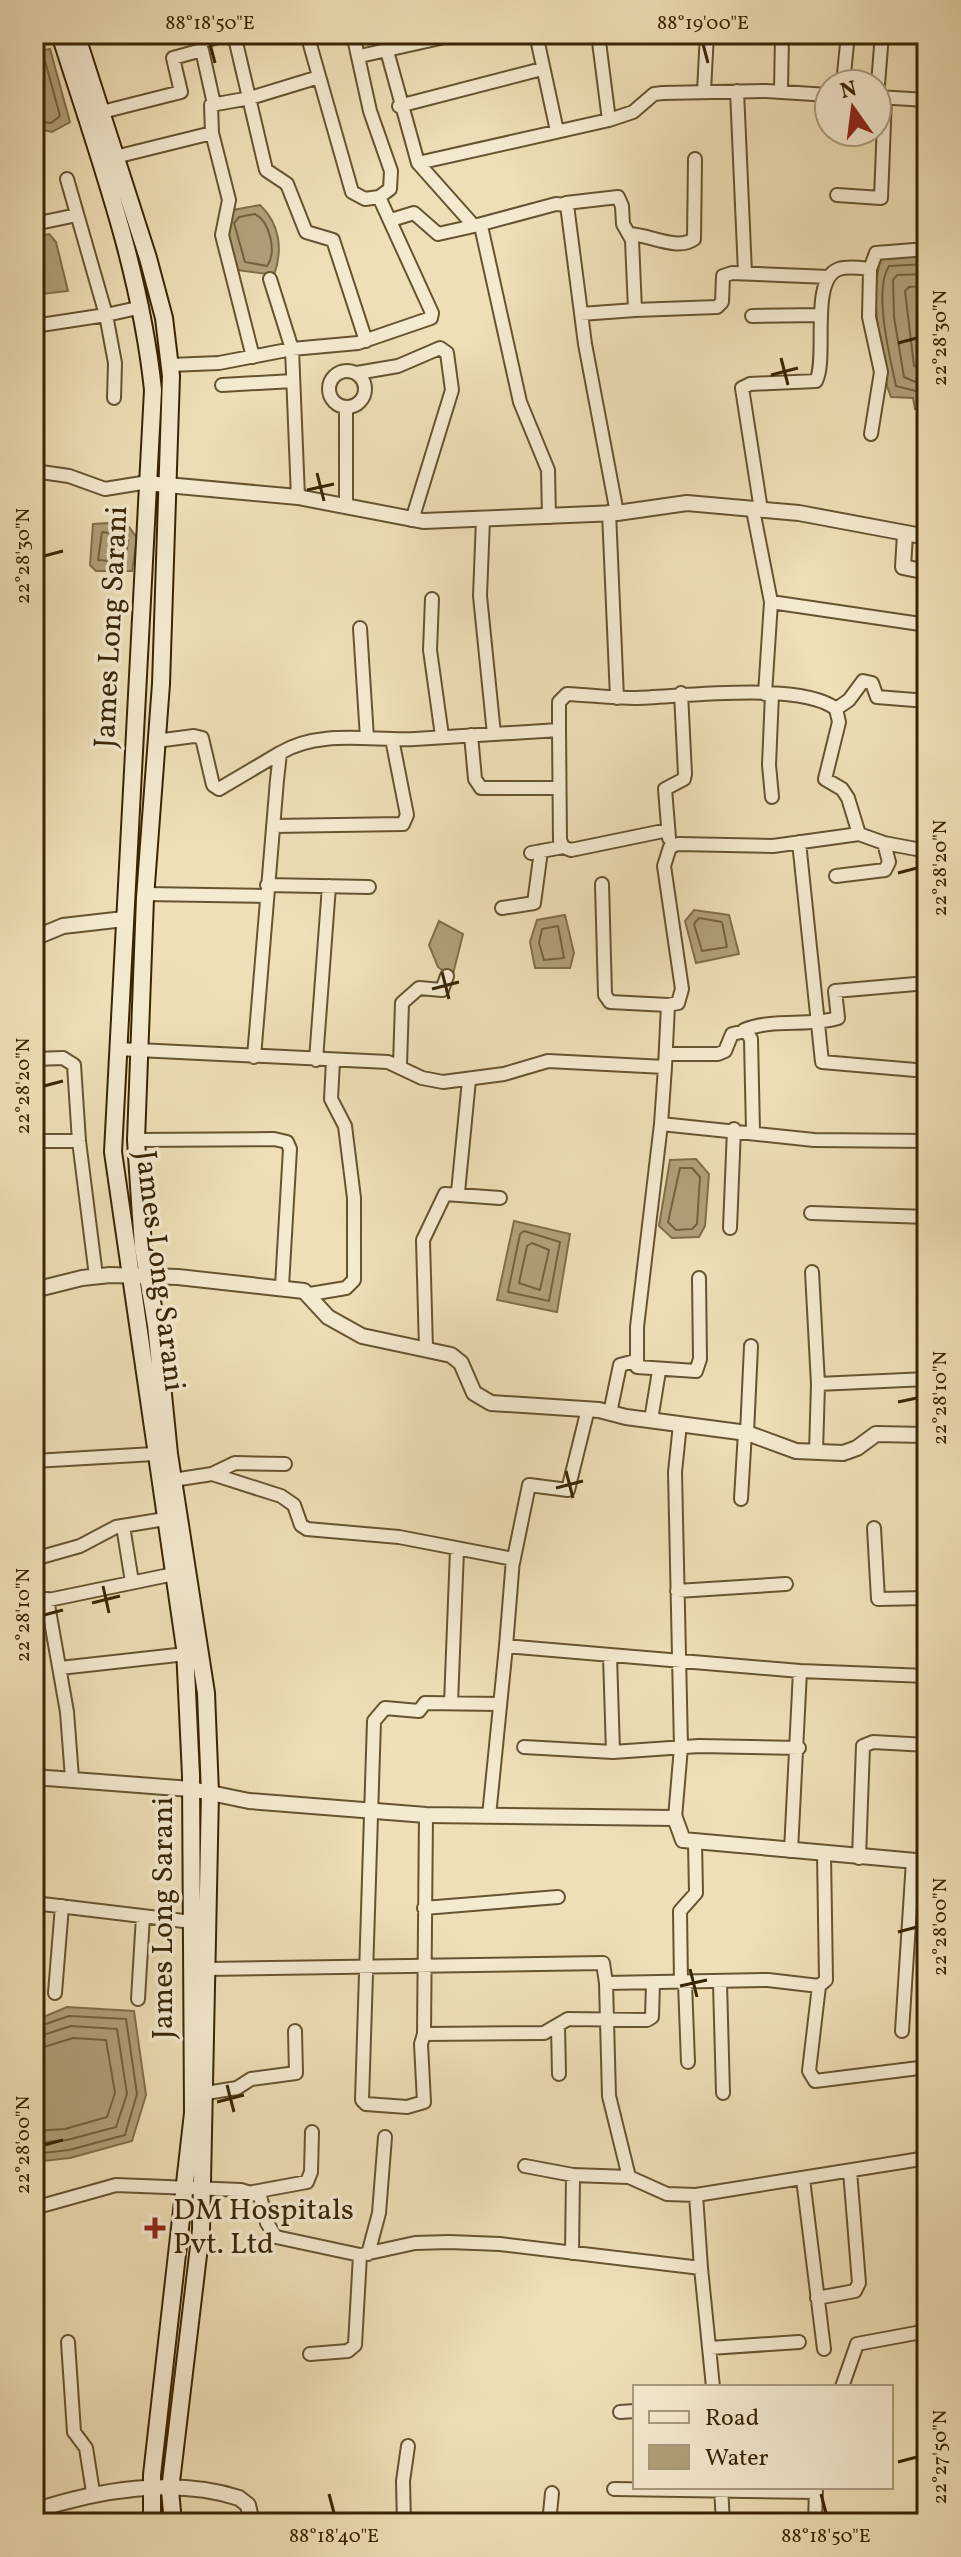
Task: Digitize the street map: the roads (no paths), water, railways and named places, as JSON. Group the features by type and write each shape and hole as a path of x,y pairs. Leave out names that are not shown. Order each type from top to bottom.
{"main road":[{"name":"James Long Sarani","path":"60,34 142,307 153,390 113,1152 154,1454 165,1519 179,1573 199,1923 193,2113 152,2488 152,2523"},
{"path":"76,34 148,258 164,318 170,365 136,1140 173,1480 179,1573 206,1693 210,1793 199,1923 206,1969 201,2230 170,2490 173,2523"},
{"path":"135,725 156,735"}],"street":[{"path":"205,34 207,40 232,34 266,170 287,184 306,232 333,240 366,341"},
{"path":"307,34 352,192 365,199 379,197 390,189 391,171 370,111 353,34"},
{"path":"360,56 458,34"},
{"path":"536,34 557,131"},
{"path":"598,34 609,120"},
{"path":"704,91 707,34"},
{"path":"781,92 782,34"},
{"path":"845,68 848,34"},
{"path":"879,68 882,34"},
{"path":"102,112 181,92 173,58 202,50 214,104"},
{"path":"387,51 399,106 418,163 477,226 520,402 548,470 549,517"},
{"path":"399,106 542,69"},
{"path":"253,357 222,235 229,200 208,109 214,104 250,98 319,77"},
{"path":"737,91 745,273"},
{"path":"418,163 609,120 633,112 654,94 737,91 813,94"},
{"path":"893,98 927,100"},
{"path":"115,157 212,133"},
{"path":"837,195 881,198 883,148"},
{"path":"630,234 650,235 680,244 694,239 695,159"},
{"path":"67,179 106,315 115,363 114,398"},
{"path":"170,365 345,345 427,321 432,313 379,197"},
{"path":"391,220 414,213 438,234 566,203 618,197 623,224 630,234 635,310"},
{"path":"566,203 613,512 617,698"},
{"path":"34,224 77,215"},
{"path":"871,434 881,372 869,317 870,269 876,253 927,249"},
{"path":"772,797 768,694 771,602 742,388 750,384 816,381 820,315 829,277 836,269 870,269"},
{"path":"581,314 717,307 722,302 723,276 745,273 829,277"},
{"path":"270,279 292,349 298,497"},
{"path":"34,326 142,307"},
{"path":"752,316 820,315"},
{"path":"345,345 352,372 364,380 363,399 346,408"},
{"path":"346,408 330,398 328,389 338,373 398,366 440,348 447,353 452,390 412,520"},
{"path":"222,385 293,381"},
{"path":"346,408 346,505"},
{"path":"34,471 69,476 105,489 148,482 298,497 412,520 549,517 687,503 799,513 927,537"},
{"path":"483,519 480,596 494,734"},
{"path":"905,534 903,567 927,572"},
{"path":"432,599 430,650 442,736"},
{"path":"771,602 927,625"},
{"path":"360,628 367,738"},
{"path":"836,709 849,700 863,681 872,683 877,697 927,701"},
{"path":"602,884 607,1000 668,1005 678,1003 682,989 664,866 670,847 665,789 684,779 685,774 681,693"},
{"path":"563,847 560,840 559,788 561,697 567,694 617,698 681,693 768,694 824,703 836,709"},
{"path":"836,709 839,722 825,779 842,789 859,834"},
{"path":"156,735 202,738 213,785 219,789 280,753 312,741 559,730"},
{"path":"471,735 475,779 481,788 559,788"},
{"path":"273,826 403,824 407,815 392,739"},
{"path":"254,1057 280,753"},
{"path":"502,908 534,903 536,852 563,847 571,850 668,830"},
{"path":"670,847 678,844 759,847 859,834 884,843 927,851"},
{"path":"799,842 822,1062 825,1065 927,1071"},
{"path":"836,876 885,870 889,862 884,843"},
{"path":"316,1060 329,886"},
{"path":"145,894 369,887"},
{"path":"34,938 63,926 124,919"},
{"path":"400,1065 402,1003 419,988 442,990 447,976"},
{"path":"117,1049 400,1065 432,1080 469,1080 548,1061 666,1060 718,1054 725,1051 732,1034 756,1025 819,1023 838,1018 835,991 927,983"},
{"path":"668,1005 661,1124 635,1361 642,1369 691,1373 699,1367 699,1278"},
{"path":"744,1030 751,1039 753,1131"},
{"path":"34,1059 63,1058 74,1065 79,1141 96,1276"},
{"path":"34,1290 96,1276 282,1286 310,1294 346,1288 354,1280 354,1198 345,1126 331,1099 333,1061"},
{"path":"458,1192 469,1080"},
{"path":"661,1124 734,1129 814,1140 927,1141"},
{"path":"730,1228 734,1129"},
{"path":"136,1140 274,1139 287,1142 290,1161 282,1286"},
{"path":"34,1141 79,1141"},
{"path":"426,1349 424,1231 436,1214 441,1198 458,1192 500,1198"},
{"path":"811,1213 927,1217"},
{"path":"812,1272 818,1384 816,1452"},
{"path":"310,1294 328,1317 343,1328 377,1341 451,1355 461,1363 474,1393 491,1403 588,1409 746,1432 783,1449 816,1452 843,1453 857,1448 876,1434 927,1435"},
{"path":"741,1499 751,1346"},
{"path":"610,1413 620,1365 635,1361"},
{"path":"651,1420 659,1371"},
{"path":"818,1384 927,1379"},
{"path":"489,1816 513,1563 529,1485 568,1490 588,1409"},
{"path":"680,1424 675,1460 681,1747 675,1818 683,1840 921,1862"},
{"path":"34,1461 154,1454"},
{"path":"173,1480 212,1474 235,1463 285,1464"},
{"path":"212,1474 289,1499 301,1525 307,1529 399,1537 513,1559 513,1563"},
{"path":"34,1559 80,1546 123,1526 165,1519"},
{"path":"123,1526 132,1582"},
{"path":"874,1528 878,1599 927,1598"},
{"path":"451,1703 457,1550"},
{"path":"72,1778 60,1668 40,1601 179,1573"},
{"path":"677,1591 786,1584"},
{"path":"506,1646 610,1656 680,1658 800,1671 927,1676"},
{"path":"60,1668 186,1654"},
{"path":"610,1656 613,1752"},
{"path":"791,1851 799,1748 800,1671"},
{"path":"426,1815 424,2034 421,2038 424,2102 407,2107 366,2104 361,2095 374,1721 385,1708 419,1711 425,1703 499,1704"},
{"path":"859,1858 863,1746 873,1742 927,1745"},
{"path":"524,1747 613,1752 681,1747 799,1748"},
{"path":"34,1777 191,1789 249,1801 426,1815 675,1818"},
{"path":"902,2031 927,1806"},
{"path":"688,2062 680,1911 696,1893 695,1842"},
{"path":"824,1854 828,1958 826,1980 819,1986 809,2071 815,2081 927,2067"},
{"path":"424,1908 558,1897"},
{"path":"34,1903 199,1923"},
{"path":"55,1993 62,1906"},
{"path":"138,1999 143,1916"},
{"path":"206,1969 603,1963 609,2096 629,2177"},
{"path":"606,1983 768,1980 819,1986"},
{"path":"424,2034 544,2033 568,2019 650,2019 653,1983"},
{"path":"720,1983 723,2093"},
{"path":"558,2026 559,2074"},
{"path":"206,2093 237,2088 251,2079 296,2073 295,2031"},
{"path":"34,2208 116,2185 253,2192 307,2182 311,2172 312,2132"},
{"path":"310,2354 348,2351 355,2345 364,2254 383,2186 385,2137"},
{"path":"525,2166 573,2175 629,2177 667,2194 696,2195 927,2158"},
{"path":"817,2298 855,2291 859,2283 850,2171"},
{"path":"572,2253 573,2175"},
{"path":"803,2179 824,2349"},
{"path":"253,2192 260,2196 267,2223 276,2237 364,2254 415,2243 449,2242 701,2268"},
{"path":"696,2195 713,2385"},
{"path":"843,2385 857,2344 927,2331"},
{"path":"68,2342 74,2432 86,2448 93,2492"},
{"path":"710,2348 799,2342"},
{"path":"620,2412 633,2411"},
{"path":"404,2523 403,2481 408,2446"},
{"path":"34,2511 93,2492 152,2488 239,2498 248,2505 252,2523"},
{"path":"614,2489 633,2489"},
{"path":"721,2489 723,2523"},
{"path":"815,2523 816,2489"},
{"path":"549,2523 552,2493"}],"water":[{"path":"50,49 70,122 52,132 34,128 34,52"},
{"path":"260,205 272,220 278,238 274,275 238,270 225,222 233,210"},
{"path":"49,234 56,242 68,291 34,295 34,237"},
{"path":"927,256 927,409 915,409 913,398 891,397 887,386 877,322 876,290 881,258"},
{"path":"93,524 129,527 137,538 132,571 96,571 90,565"},
{"path":"694,910 729,915 739,954 696,963 685,921"},
{"path":"565,915 574,953 570,968 535,968 530,942 537,920"},
{"path":"439,921 463,934 452,978 438,967 429,945"},
{"path":"696,1159 709,1174 705,1226 699,1237 672,1238 659,1226 670,1160"},
{"path":"514,1221 570,1234 557,1312 497,1300"},
{"path":"67,2007 134,2011 146,2095 132,2141 70,2158 34,2162 34,2021"}],"place":[{"name":"DM Hospitals Pvt. Ltd","path":"155,2228"}]}
